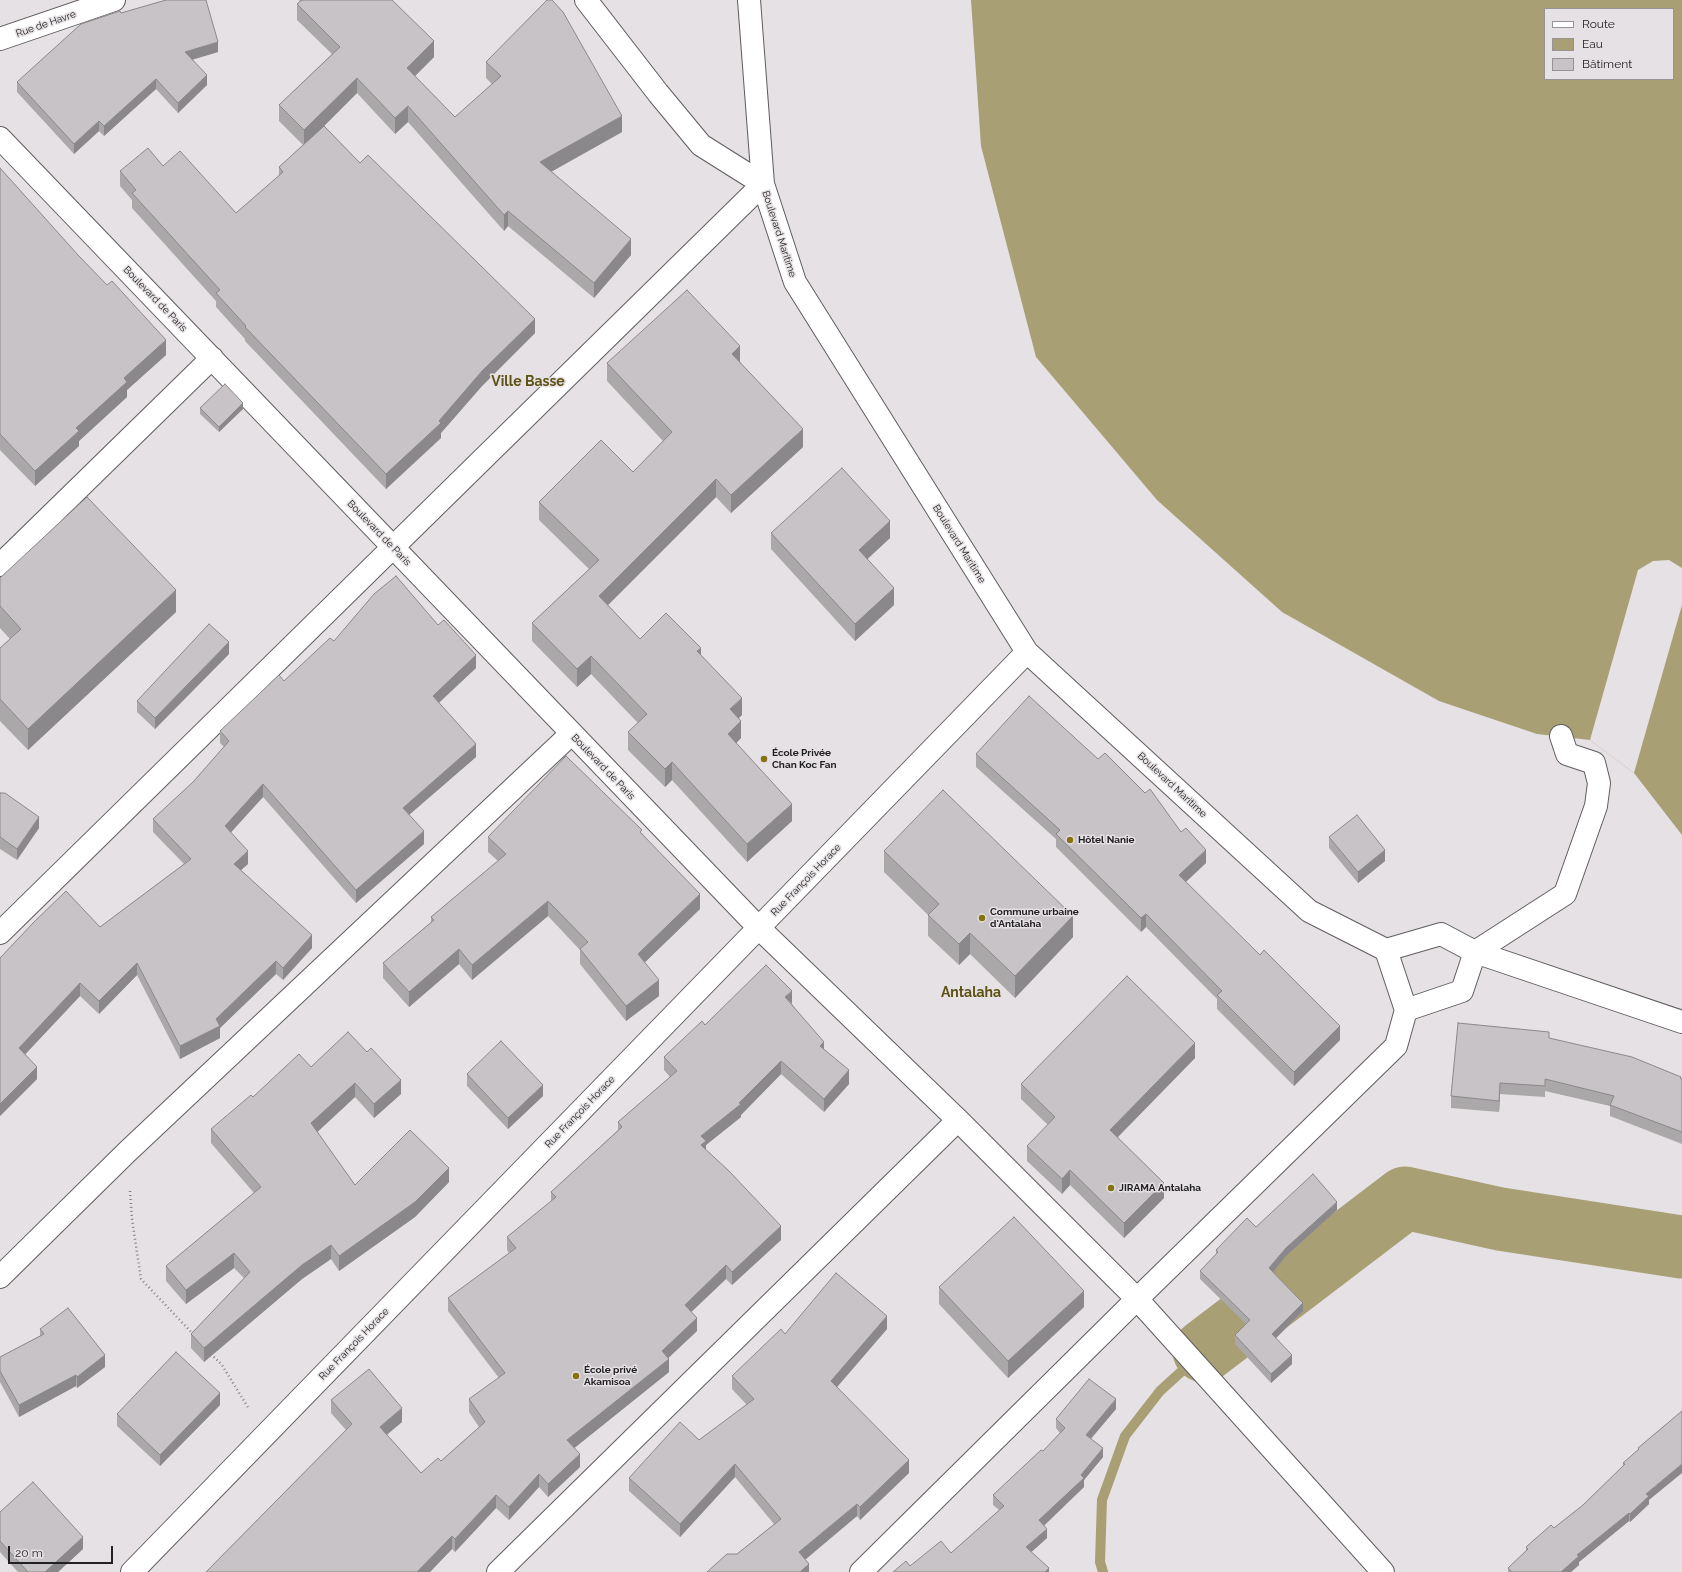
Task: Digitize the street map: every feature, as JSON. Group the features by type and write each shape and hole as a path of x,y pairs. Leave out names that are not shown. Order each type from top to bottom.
{"street":[{"name":"Rue de Havre","path":"0,39 114,0"},
{"path":"0,933 763,184 701,145 658,93 586,0"},
{"name":"Boulevard Maritime","path":"749,0 763,184 795,282 1027,652 1309,911 1386,950"},
{"name":"Boulevard de Paris","path":"0,138 759,928 958,1120 1137,1299 1383,1572"},
{"path":"0,565 212,358"},
{"name":"Rue François Horace","path":"132,1572 1027,652"},
{"path":"0,1277 127,1152 571,734"},
{"path":"1406,1010 1462,991 1475,952 1565,894 1596,806 1599,783 1594,763 1567,754 1561,736"},
{"path":"861,1572 1396,1046 1406,1010 1386,950 1441,934 1475,952 1682,1022"},
{"path":"498,1572 958,1120"}],"path":[{"path":"127,1152 132,1219 140,1279 195,1336"},
{"path":"211,1353 222,1365 258,1422 264,1437"}],"water":[{"path":"971,0 1682,0 1682,835 1634,773 1590,740 1537,734 1439,701 1282,612 1157,500 1036,357 981,146"}],"pier":[{"path":"1669,560 1682,568 1682,605 1634,773 1590,740 1638,570 1653,561"}],"building":[{"path":"166,0 206,0 218,42 185,52 207,75 178,103 156,79 104,126 99,121 74,144 17,82 81,24 120,11 121,13"},
{"path":"302,0 392,0 434,41 407,68 455,117 501,76 486,62 547,0 552,0 563,12 622,116 540,162 631,239 594,283 508,211 504,215 408,106 395,118 357,78 304,130 279,105 340,47 297,4"},
{"path":"324,126 360,163 368,155 535,319 482,371 439,421 441,423 386,474 245,327 246,326 216,293 220,290 132,193 136,190 120,171 148,148 163,166 180,151 236,213 283,172 279,167"},
{"path":"0,168 78,255 107,285 112,281 166,340 124,378 127,382 76,428 79,431 35,471 0,434"},
{"path":"687,290 740,346 732,354 803,429 731,495 716,479 599,596 640,639 666,613 701,648 697,651 742,698 730,709 741,721 728,734 792,804 747,844 672,762 665,769 628,732 647,714 591,656 577,669 532,623 599,560 539,502 601,440 633,472 672,432 607,363"},
{"path":"225,384 243,403 219,427 200,408"},
{"path":"842,468 890,521 859,550 894,588 855,624 771,533"},
{"path":"87,497 176,590 28,729 0,699 0,648 21,629 0,606 0,578"},
{"path":"396,576 438,625 444,620 476,655 433,696 476,744 403,808 424,831 356,890 263,784 225,826 248,851 234,864 312,935 283,968 276,961 216,1019 220,1026 180,1046 137,963 99,1001 80,983 19,1048 37,1067 0,1104 0,958 66,891 100,927 191,859 153,819 193,782 229,741 220,731 279,675 284,681 330,638 334,641 374,594"},
{"path":"209,624 229,642 155,718 137,701"},
{"path":"1029,696 1098,759 1105,753 1145,793 1150,789 1181,832 1186,828 1206,850 1179,875 1260,955 1264,950 1340,1026 1294,1072 1217,995 1222,991 1146,914 1141,918 1056,834 1060,830 976,754"},
{"path":"566,756 642,830 640,832 700,894 638,954 659,980 626,1006 580,949 588,942 548,901 472,965 459,949 409,992 383,963 434,920 431,917 506,854 488,837"},
{"path":"943,790 1073,916 1015,976 970,933 959,944 928,915 939,904 884,851"},
{"path":"0,793 5,793 39,817 17,849 0,837"},
{"path":"1357,815 1385,850 1358,872 1329,837"},
{"path":"766,965 792,991 785,997 824,1042 820,1046 849,1070 824,1099 781,1061 739,1103 741,1104 701,1136 706,1141 701,1145 729,1171 781,1226 732,1272 726,1265 685,1305 697,1318 662,1351 669,1359 567,1440 580,1454 548,1484 539,1474 509,1507 496,1495 455,1539 452,1536 417,1572 206,1572 352,1424 331,1400 369,1369 402,1408 380,1427 421,1473 438,1458 441,1461 485,1422 469,1399 505,1373 448,1298 516,1248 507,1237 556,1197 551,1192 622,1127 618,1122 677,1071 664,1057 702,1021 705,1025"},
{"path":"1127,976 1195,1043 1110,1130 1164,1183 1124,1223 1070,1170 1062,1179 1027,1146 1055,1117 1021,1084"},
{"path":"1458,1023 1549,1032 1549,1038 1632,1057 1681,1077 1682,1132 1610,1105 1614,1096 1545,1079 1545,1086 1500,1083 1499,1101 1451,1096"},
{"path":"348,1032 367,1052 371,1048 401,1080 374,1104 355,1083 311,1123 355,1185 410,1130 449,1168 415,1202 339,1256 331,1245 302,1265 204,1348 191,1334 250,1272 234,1253 186,1290 166,1266 261,1187 211,1129 251,1095 253,1097 299,1054 311,1067"},
{"path":"501,1041 543,1085 508,1118 467,1074"},
{"path":"1313,1174 1337,1202 1286,1248 1269,1268 1303,1303 1272,1334 1292,1355 1271,1374 1235,1335 1250,1320 1200,1271 1218,1252 1216,1250 1247,1218 1256,1227"},
{"path":"1014,1217 1084,1291 1008,1361 939,1287"},
{"path":"836,1273 887,1316 831,1381 909,1460 860,1507 857,1504 799,1552 809,1564 800,1572 707,1572 727,1554 737,1554 781,1519 735,1464 680,1524 629,1478 680,1422 699,1440 754,1399 732,1376 781,1329 785,1334"},
{"path":"68,1308 105,1355 77,1377 76,1375 19,1405 0,1371 0,1357 44,1334 40,1329"},
{"path":"176,1352 220,1393 160,1455 117,1414"},
{"path":"1089,1379 1116,1399 1086,1435 1103,1448 1081,1475 1084,1478 1039,1520 1047,1529 1026,1547 1049,1568 1045,1572 893,1572 906,1561 910,1566 941,1541 951,1553 1004,1506 993,1495 1041,1450 1043,1451 1065,1428 1056,1419"},
{"path":"1682,1411 1682,1464 1646,1494 1649,1496 1630,1514 1629,1513 1577,1555 1579,1556 1561,1572 1511,1572 1508,1568 1528,1549 1526,1547 1551,1525 1554,1528 1583,1505 1625,1464 1623,1463 1639,1449 1638,1448"},
{"path":"33,1482 83,1537 45,1572 28,1572 0,1541 0,1512"}],"waterway":[{"path":"1204,1351 1405,1198 1500,1219 1682,1247"},
{"path":"1103,1572 1100,1562 1102,1500 1125,1436 1160,1391 1204,1351"}],"place":[{"name":"École Privée Chan Koc Fan","path":"764,759"},
{"name":"Hôtel Nanie","path":"1070,840"},
{"name":"Commune urbaine d'Antalaha","path":"982,918"},
{"name":"JIRAMA Antalaha","path":"1111,1188"},
{"name":"École privé Akamisoa","path":"576,1376"}],"district":[{"name":"Ville Basse","path":"528,382"},
{"name":"Antalaha","path":"971,993"}]}
